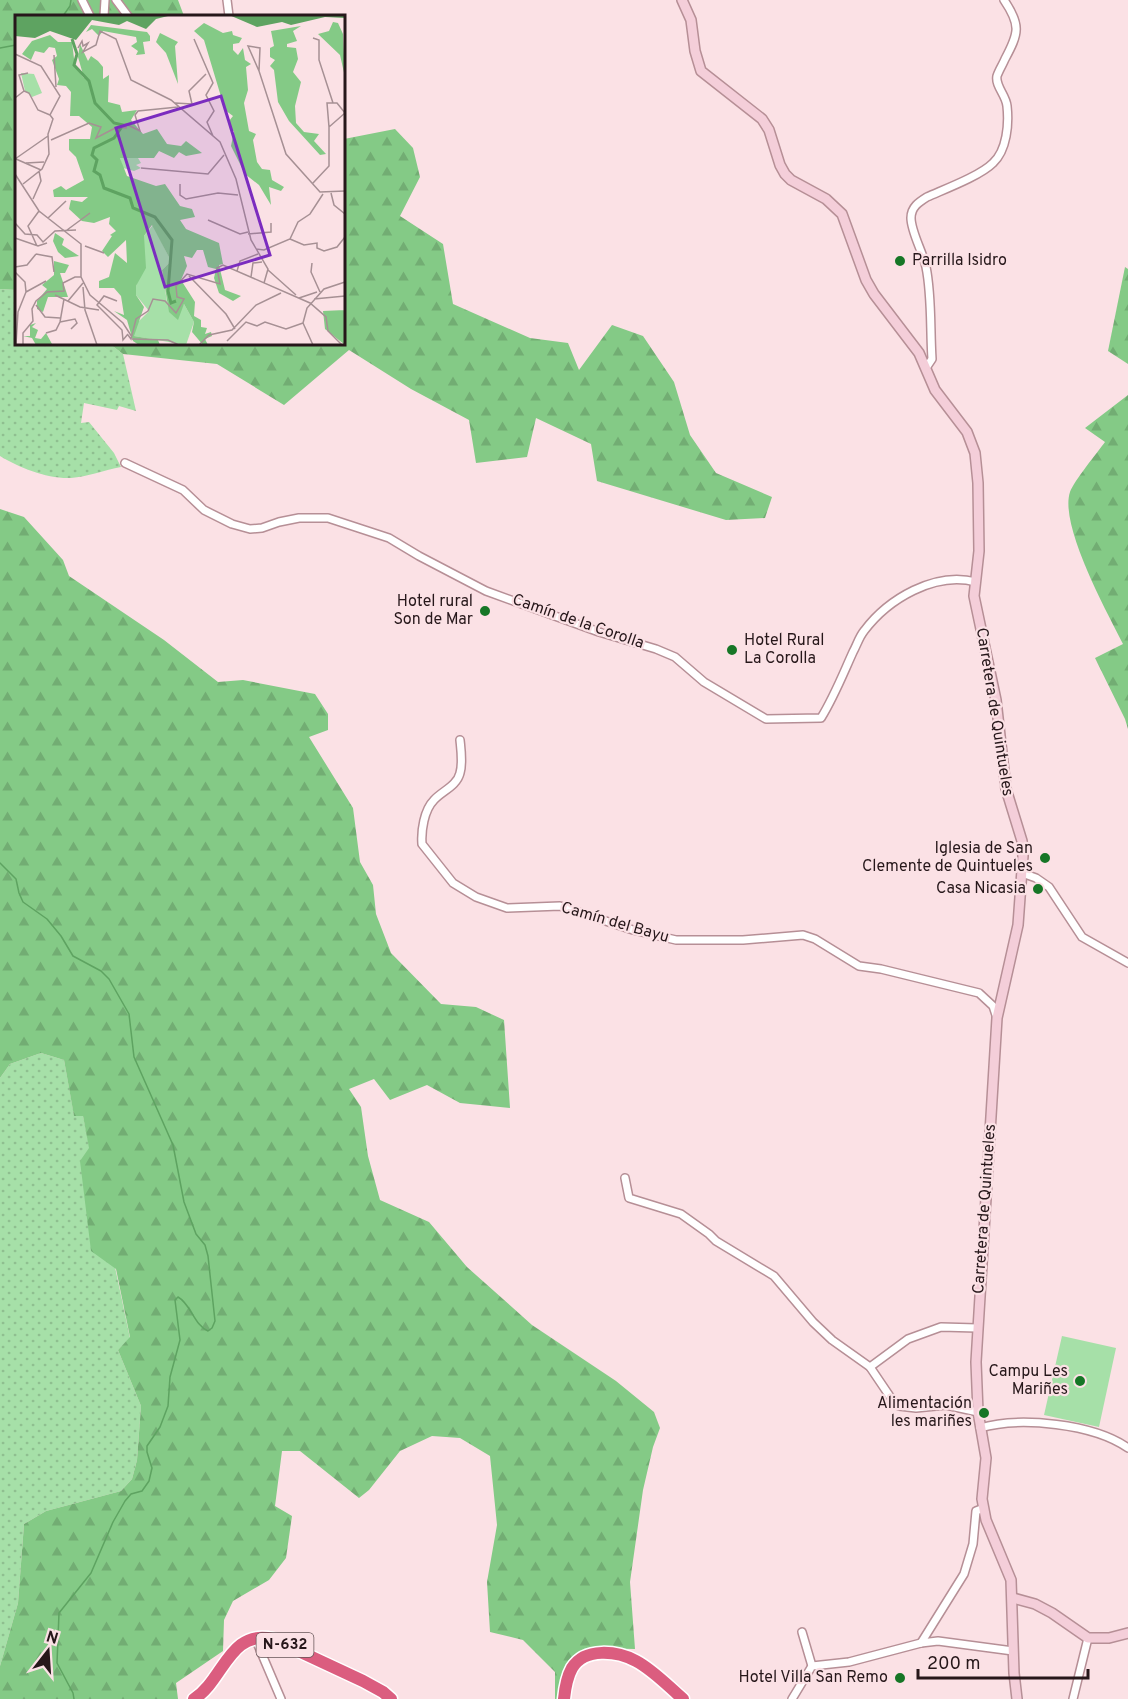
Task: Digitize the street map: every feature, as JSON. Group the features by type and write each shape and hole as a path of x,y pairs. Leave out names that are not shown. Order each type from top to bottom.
{"highway":[{"name":"N-632","path":"194,1699 206,1690 234,1651 244,1642 263,1637 273,1639 363,1681 391,1699"},
{"path":"564,1699 571,1670 576,1662 587,1655 601,1652 635,1660 683,1699"}],"street":[{"path":"82,0 90,15"},
{"path":"116,0 127,15"},
{"path":"228,0 229,15"},
{"name":"Carretera de Quintueles","path":"682,0 691,20 694,51 701,71 762,119 769,130 780,165 790,180 826,199 842,214 866,280 919,353 935,390 967,432 975,453 979,551 974,596 996,700 1006,789 1022,841 1018,925 997,1018 976,1362 978,1412 986,1458 982,1499 986,1520 1011,1580 1017,1699"},
{"path":"926,368 932,359 928,283 921,247 912,224 912,211 927,197 987,168 999,156 1003,148 1007,107 997,83 997,75 1017,37 1014,17 1004,0"},
{"name":"Camín de la Corolla","path":"125,463 183,490 204,510 232,524 250,529 300,518 328,518 389,538 486,591 675,657 704,682 766,719 821,718 830,704 863,632 890,604 919,587 933,583 964,579 976,582"},
{"name":"Camín del Bayu","path":"460,740 462,753 460,775 429,806 422,844 437,861 448,879 476,897 513,909 560,906 633,930 676,940 743,940 803,935 815,939 859,966 881,969 979,993 993,1006 997,1018"},
{"path":"1022,873 1050,887 1082,937 1128,963"},
{"path":"625,1178 629,1198 681,1214 709,1234 716,1242 774,1276 825,1334 870,1367 893,1401 899,1406 916,1408 946,1404 978,1412"},
{"path":"870,1367 908,1339 948,1327 977,1328"},
{"path":"980,1428 997,1423 1082,1428 1112,1437 1128,1448"},
{"path":"921,1643 964,1574 973,1544 976,1511 984,1508"},
{"path":"1013,1598 1035,1604 1052,1613 1088,1638 1109,1638 1128,1633"},
{"path":"792,1699 812,1666 802,1632"},
{"path":"255,1638 281,1699"},
{"path":"1073,1699 1088,1638"},
{"path":"812,1666 849,1662 921,1643 938,1641 1013,1651"}],"green space":[{"path":"0,0 178,0 184,15 15,15 15,290 0,289"},
{"path":"395,129 413,148 420,177 400,216 443,244 453,304 530,338 568,343 579,370 612,325 643,336 674,382 690,435 716,473 772,497 765,518 726,520 597,481 591,444 536,418 527,457 476,463 469,420 411,389 349,350 284,405 217,364 123,354 111,345 345,345 345,139"},
{"path":"1125,267 1128,269 1128,364 1108,351"},
{"path":"0,289 15,290 15,345 111,345 123,354 136,411 119,406 117,410 84,403 81,423 89,422 114,453 121,467 83,476 62,478 34,472 0,456"},
{"path":"1128,395 1128,729 1095,658 1123,644 1086,568 1071,525 1068,507 1072,487 1105,442 1085,428"},
{"path":"0,509 24,517 63,560 69,576 164,640 218,682 243,680 315,694 328,714 328,730 309,737 353,808 360,862 373,885 376,914 391,953 441,1004 476,1007 504,1020 510,1108 460,1103 427,1085 390,1100 374,1079 349,1089 361,1107 368,1156 380,1200 429,1222 467,1267 532,1325 616,1381 654,1412 660,1428 643,1490 630,1582 635,1649 592,1648 571,1659 571,1699 555,1699 555,1672 523,1640 490,1632 487,1582 497,1525 490,1456 460,1438 432,1436 400,1451 369,1490 359,1498 300,1451 282,1451 275,1506 292,1516 286,1558 269,1580 233,1601 224,1620 223,1651 176,1683 178,1699 0,1699 0,1666 18,1603 24,1524 46,1511 121,1491 132,1479 137,1460 141,1406 118,1350 130,1337 116,1269 91,1251 80,1161 89,1148 83,1116 74,1116 64,1060 41,1053 10,1064 0,1078"},
{"path":"41,1053 64,1060 74,1115 83,1116 130,1338 118,1350 141,1406 137,1460 132,1479 121,1491 46,1511 24,1524 18,1603 0,1666 0,1078 10,1064"},
{"name":"Campu Les Mariñes","path":"1062,1336 1116,1348 1099,1427 1044,1415"}],"waterway":[{"path":"64,15 71,0"},
{"path":"0,48 15,45"},
{"path":"0,863 16,879 23,902 47,919 73,956 101,971 109,979 129,1014 134,1057 173,1145 184,1202 196,1234 205,1245 215,1321 208,1331 199,1324 182,1300 178,1297 175,1300 180,1340 170,1377 168,1406 160,1427 147,1446 152,1468 149,1481 142,1491 131,1494 125,1501 113,1522 91,1573 59,1613 57,1663 74,1699"}],"place":[{"name":"Parrilla Isidro","path":"900,261"},
{"name":"Hotel rural Son de Mar","path":"485,611"},
{"name":"Hotel Rural La Corolla","path":"732,650"},
{"name":"Iglesia de San Clemente de Quintueles","path":"1045,858"},
{"name":"Casa Nicasia","path":"1038,889"},
{"name":"Campu Les Mariñes","path":"1080,1381"},
{"name":"Alimentación les mariñes","path":"984,1413"},
{"name":"Hotel Villa San Remo","path":"900,1678"}]}
